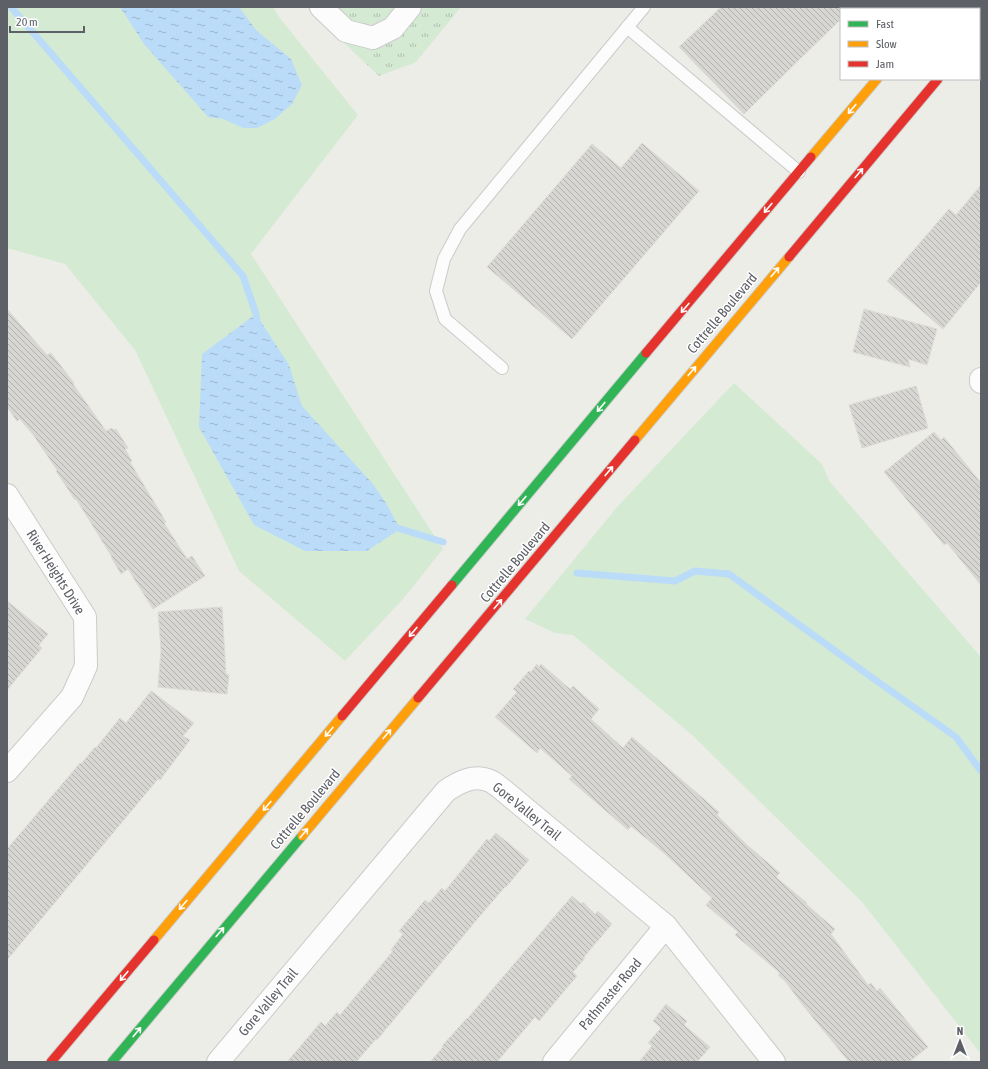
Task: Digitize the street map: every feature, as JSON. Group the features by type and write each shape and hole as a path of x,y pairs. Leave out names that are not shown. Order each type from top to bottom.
{"main road":[{"path":"51,1062 876,80"},
{"name":"Cottrelle Boulevard","path":"112,1062 937,80"}],"street":[{"path":"321,7 346,31 372,38 393,28 410,7"},
{"name":"River Heights Drive","path":"7,495 85,617 86,666 72,697 7,771"},
{"name":"Gore Valley Trail","path":"218,1062 446,791 459,782 475,778 490,781 503,790 666,926 774,1062"},
{"name":"Pathmaster Road","path":"554,1062 666,926"}],"lane":[{"path":"502,368 445,319 436,291 444,259 460,229 644,7"},
{"path":"627,27 799,172"}],"green space":[{"path":"7,7 273,7 279,17 358,115 251,254 443,549 403,599 345,661 239,571 135,350 65,264 7,248"},
{"path":"306,7 461,7 416,62 379,76"},
{"path":"734,383 822,464 830,482 981,657 981,1054 862,902 692,735 573,635 555,633 525,619 618,506"}],"water":[{"path":"120,7 239,7 256,30 291,59 302,85 292,104 275,119 257,128 243,128 223,119 208,117 144,44"},
{"path":"256,314 289,365 302,406 373,484 386,503 400,529 367,551 305,551 254,525 199,427 202,354"}],"building":[{"path":"721,7 854,7 840,8 840,20 744,114 679,47"},
{"path":"642,143 699,191 572,339 487,267 592,144 621,168"},
{"path":"981,185 981,282 943,329 887,281 949,209 956,215"},
{"path":"7,309 47,355 51,353 74,383 73,384 106,431 112,428 113,430 116,429 128,448 125,449 132,461 130,462 166,522 164,523 187,559 192,556 205,576 153,609 128,569 121,574 76,499 75,500 34,436 20,419 17,421 7,407"},
{"path":"864,309 937,329 927,365 908,359 910,367 853,352"},
{"path":"916,386 928,428 862,448 849,405"},
{"path":"934,432 941,440 944,437 981,483 981,585 947,543 944,545 884,472"},
{"path":"7,601 48,634 39,645 42,648 7,690"},
{"path":"222,607 226,674 229,675 227,694 158,687 161,650 158,612"},
{"path":"537,664 539,667 541,664 570,689 573,686 599,709 591,719 623,748 632,737 719,812 717,815 746,844 780,873 776,877 835,929 831,934 868,985 871,983 877,991 880,988 928,1047 909,1062 849,1062 801,1003 786,982 778,975 780,973 735,935 738,932 706,905 712,898 665,854 631,826 628,830 569,779 572,776 540,748 537,753 495,717 517,692 513,689 529,671 531,672"},
{"path":"151,691 194,723 183,736 190,740 160,780 158,779 7,960 7,849 80,763 81,764 95,747 96,748 120,718 126,723"},
{"path":"496,833 529,860 479,917 377,1040 376,1039 356,1062 287,1062 321,1022 325,1026 337,1012 340,1015 393,951 391,950 403,934 399,931 425,900 429,903 442,888 445,891 487,839 489,841"},
{"path":"572,896 581,904 583,902 595,914 598,911 612,924 573,972 577,976 539,1021 535,1017 497,1062 430,1062 443,1047 442,1046 467,1019"},
{"path":"666,1004 687,1021 684,1025 710,1047 697,1062 639,1062 652,1046 648,1043 661,1028 653,1021"}],"waterway":[{"path":"11,7 243,276 256,314 257,322"},
{"path":"391,526 443,542"},
{"path":"577,573 675,581 695,571 729,574 956,737 981,771"}],"traffic: fast":[{"path":"452,585 646,353"},
{"path":"112,1062 302,836"}],"traffic: slow":[{"path":"811,157 876,80"},
{"path":"635,440 789,257"},
{"path":"302,836 418,698"},
{"path":"154,940 342,716"}],"traffic: jam":[{"path":"789,257 937,80"},
{"path":"646,353 811,157"},
{"path":"418,698 635,440"},
{"path":"342,716 452,585"},
{"path":"51,1062 154,940"}]}
